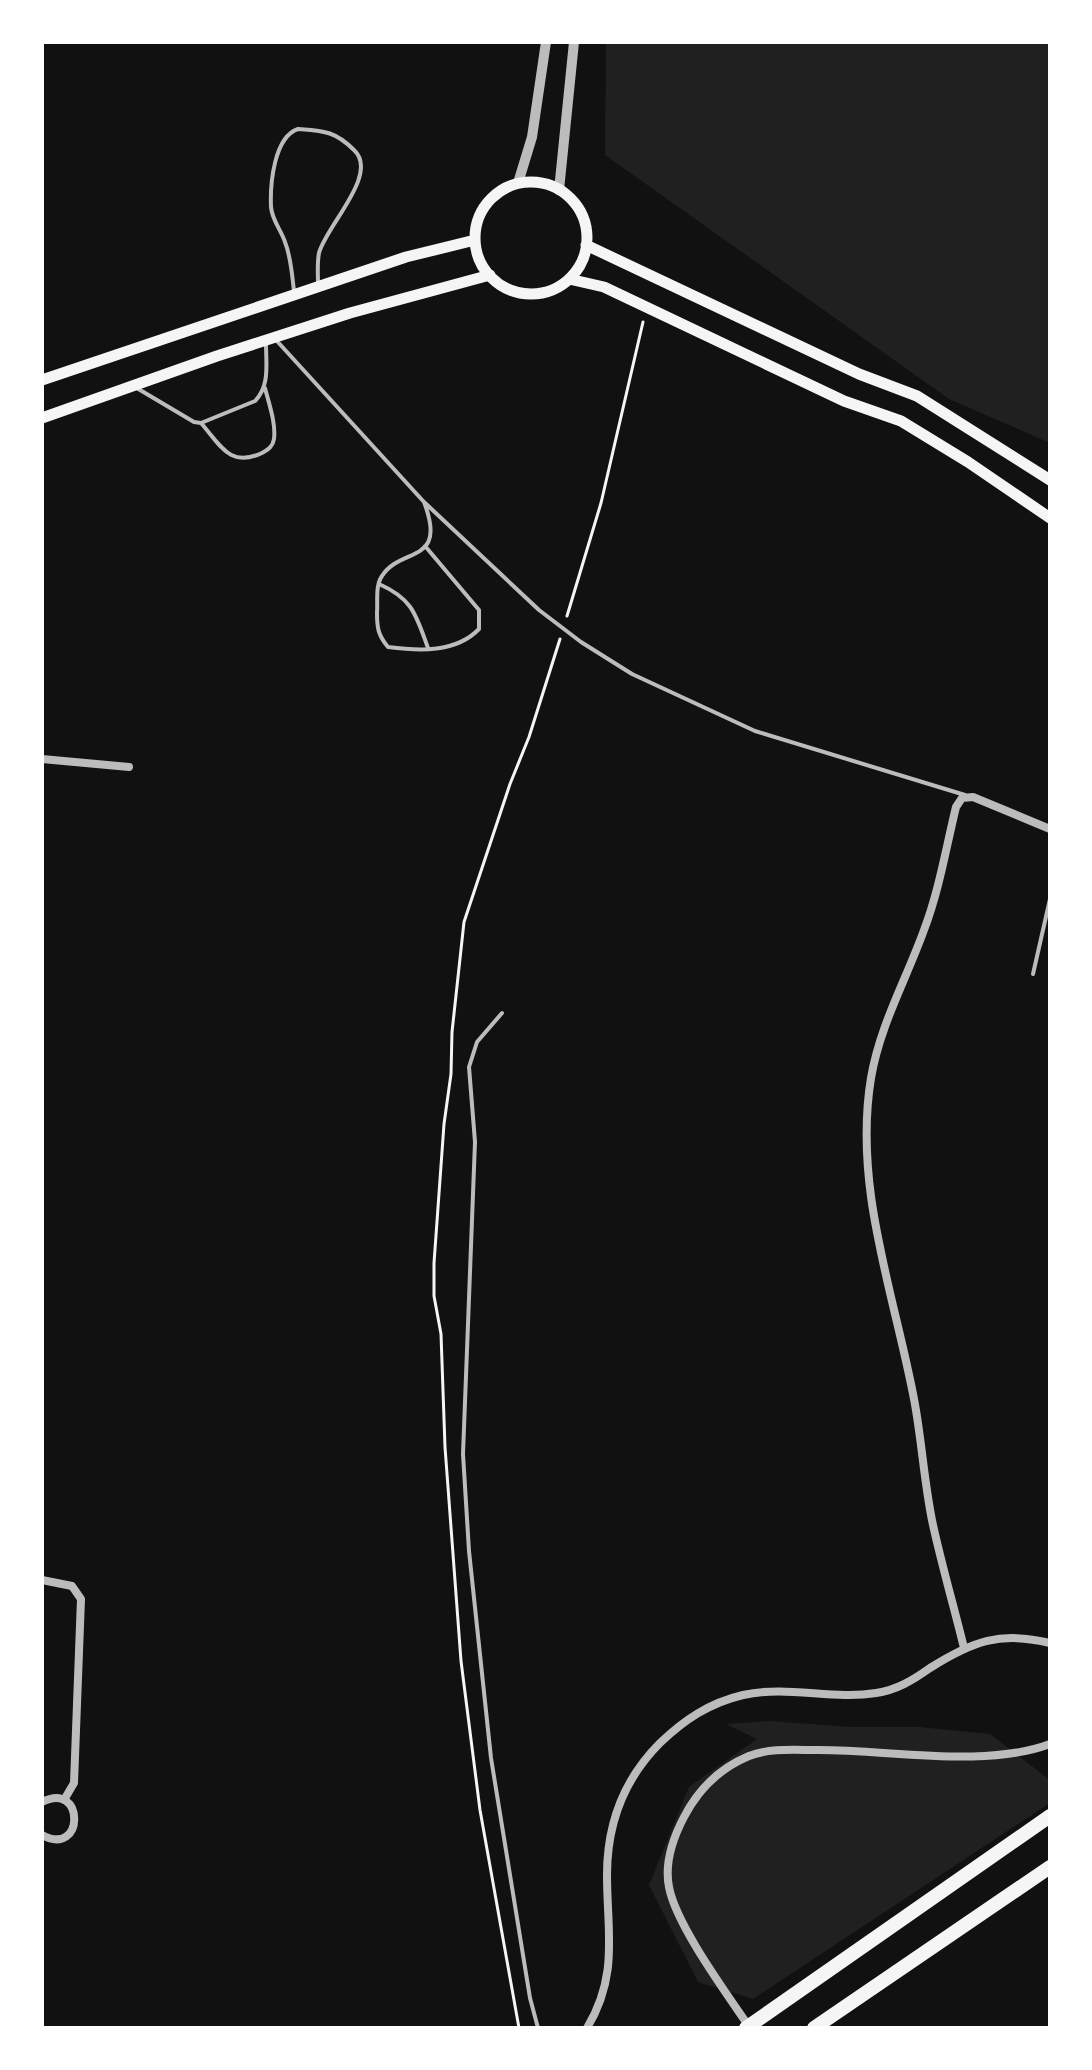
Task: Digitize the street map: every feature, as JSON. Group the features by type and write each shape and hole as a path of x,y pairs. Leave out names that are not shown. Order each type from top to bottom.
{"highway":[{"path":"748,2028 1050,1816"},
{"path":"814,2028 1050,1867"}],"main road":[{"path":"518,183 543,183 559,190 573,202 583,218 586,245 580,263 569,279 552,289 533,293 514,291 490,275 480,259 475,240 478,221 486,204 500,191 518,183"},
{"path":"42,380 406,257 475,240"},
{"path":"586,245 859,374 917,396 1050,480"},
{"path":"42,418 350,313 490,275"},
{"path":"569,279 604,287 844,401 901,421 1050,518"}],"street":[{"path":"518,183 532,137 546,42"},
{"path":"559,190 574,42"},
{"path":"42,759 129,767"},
{"path":"964,1648 932,1523 914,1399 891,1307 875,1220 868,1177 871,1080 877,1047 924,930 956,807 962,798 973,797 1050,829"},
{"path":"42,1580 72,1586 81,1599 74,1783 64,1800"},
{"path":"587,2028 598,2007 611,1957 607,1873 612,1830 626,1789 655,1748 680,1724 719,1702 745,1694 877,1693 907,1684 964,1648 981,1641 1013,1637 1050,1643"},
{"path":"748,2028 677,1911 669,1886 668,1869 673,1839 690,1805 707,1783 735,1763 767,1752 827,1750 974,1755 1028,1752 1050,1744"},
{"path":"42,1802 50,1798 64,1800 75,1816 69,1834 56,1840 42,1835"}],"lane":[{"path":"295,294 286,243 271,206 276,158 285,137 298,129 336,135 362,160 363,169 356,186 319,253 318,287"},
{"path":"201,423 235,458 244,460 273,445 275,436 265,388 270,340"},
{"path":"270,340 424,502 539,610 632,674 755,731 973,797"},
{"path":"133,386 194,422 201,423 255,401 265,388"},
{"path":"424,502 431,524 430,537 425,546 382,574 378,583 377,631 388,647 408,650 453,647 479,629 479,610 425,546"},
{"path":"378,583 405,598 415,612 428,648"},
{"path":"1033,974 1050,899"},
{"path":"502,1013 477,1042 469,1067 475,1142 463,1454 469,1551 491,1758 530,1998 538,2028"}],"path":[{"path":"519,2028 480,1810 461,1661 445,1447 441,1334 434,1296 444,1124 464,922 529,737 601,503 646,306"}],"shaded area":[{"path":"606,42 1050,42 1050,443 949,399 605,155"},
{"path":"769,1721 851,1727 919,1727 990,1734 1050,1780 1050,1803 753,1999 698,1982 649,1885 689,1787 757,1739 726,1724"}]}
